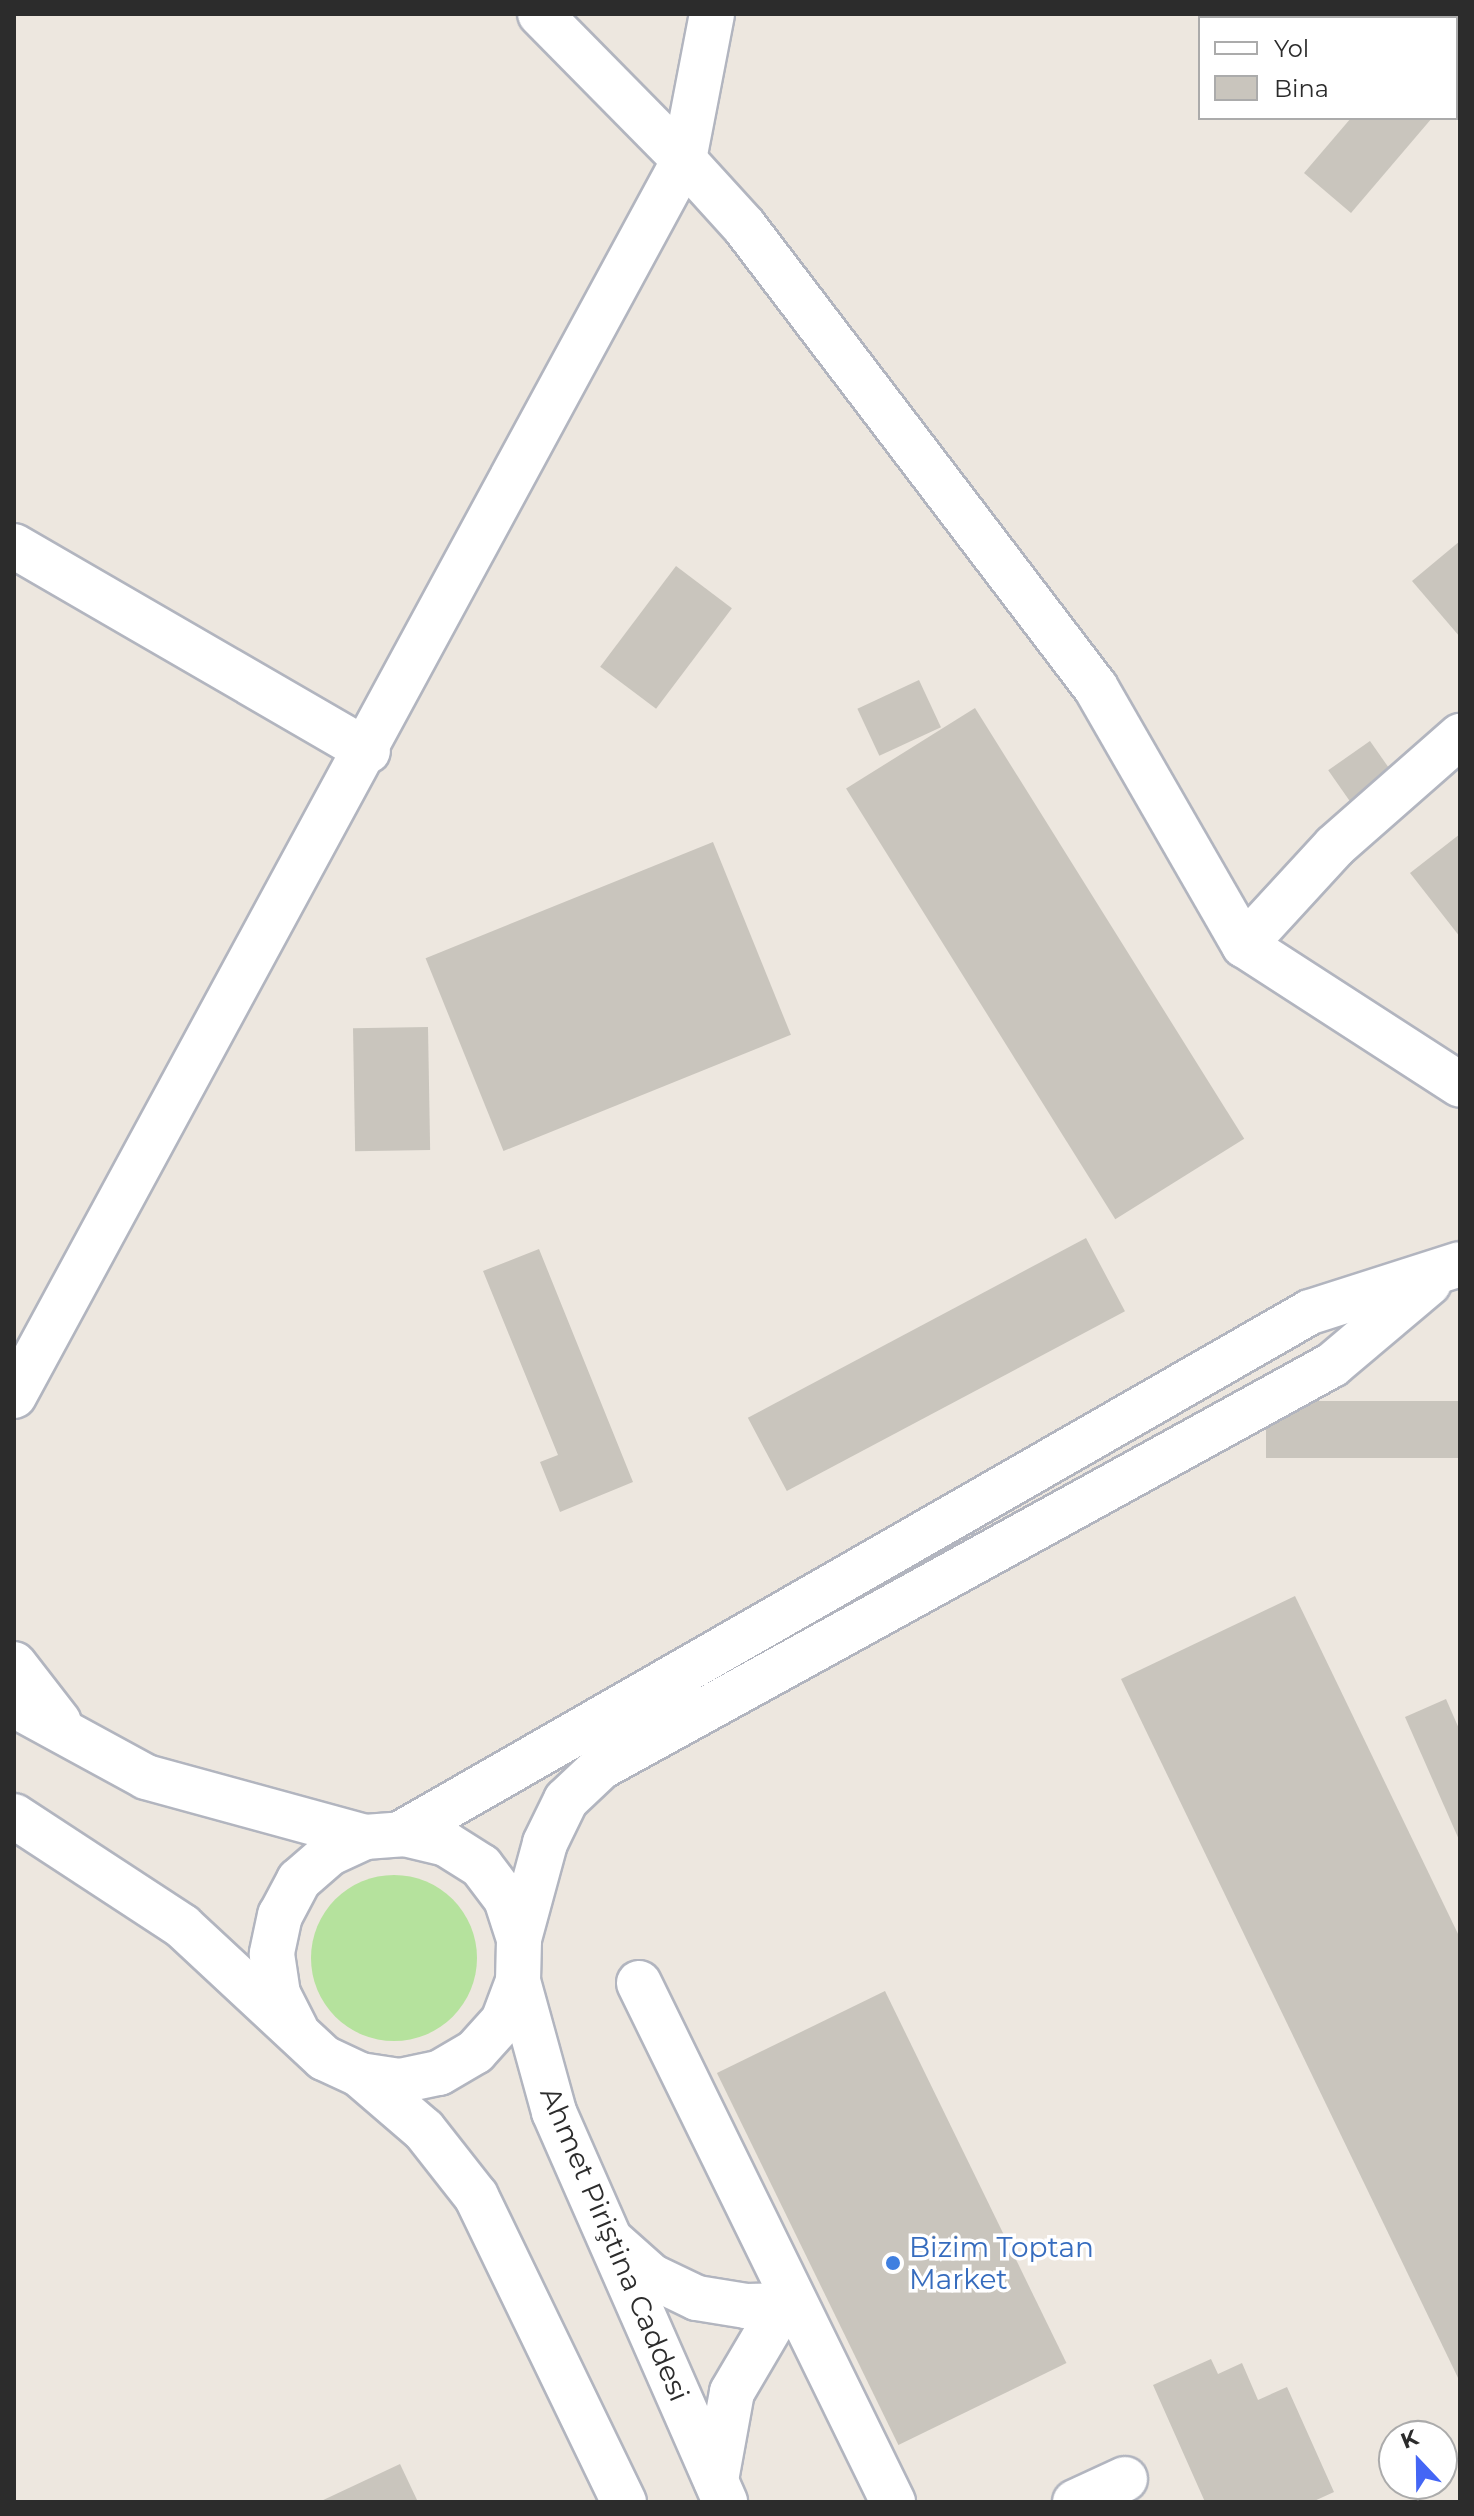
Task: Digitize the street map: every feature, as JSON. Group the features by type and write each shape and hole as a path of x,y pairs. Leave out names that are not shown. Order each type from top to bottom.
{"street":[{"path":"540,14 684,160 744,226 1096,688 1244,945 1460,1085"},
{"path":"14,1396 368,751 684,160 712,14"},
{"path":"14,546 368,751"},
{"path":"1244,945 1335,846 1460,736"},
{"path":"296,2029 278,1994 272,1954 280,1915 299,1880 329,1854 382,1836 1310,1312 1452,1268"},
{"path":"360,2075 400,2081 426,2076 475,2052 503,2021 545,1843 566,1800 601,1767 1332,1365 1452,1268"},
{"path":"14,1664 67,1734"},
{"path":"14,1705 146,1777 382,1836 446,1844 481,1866 506,1899 518,1960"},
{"path":"14,1816 182,1926 324,2058 360,2075 424,2130 476,2196 624,2502"},
{"name":"Ahmet Piriştina Caddesi","path":"518,1960 554,2112 720,2492"},
{"path":"639,1983 893,2502"},
{"path":"609,2239 651,2276 697,2298 746,2306 794,2305"},
{"path":"720,2492 732,2392 772,2324 794,2305"},
{"path":"1075,2502 1125,2479"}],"green space":[{"path":"394,1875 426,1881 453,1899 471,1926 477,1958 471,1990 453,2017 426,2035 394,2041 362,2035 335,2017 317,1990 311,1958 317,1926 335,1899 362,1881"}],"building":[{"path":"1349,120 1430,120 1351,213 1304,173"},
{"path":"1460,541 1460,637 1412,581"},
{"path":"676,566 732,608 656,709 600,667"},
{"path":"919,680 941,727 879,756 857,709"},
{"path":"975,708 1244,1139 1115,1219 846,789"},
{"path":"1370,741 1399,782 1357,811 1328,770"},
{"path":"1460,834 1460,937 1410,873"},
{"path":"713,842 791,1035 503,1151 426,958"},
{"path":"428,1027 430,1150 355,1151 353,1028"},
{"path":"1086,1238 1125,1311 787,1491 748,1418"},
{"path":"539,1249 633,1482 560,1512 540,1462 558,1455 483,1271"},
{"path":"1266,1401 1460,1401 1460,1458 1266,1458"},
{"path":"1295,1596 1460,1938 1460,2382 1121,1679"},
{"path":"1446,1699 1460,1731 1460,1842 1405,1717"},
{"path":"885,1991 1066,2363 898,2445 717,2073"},
{"path":"1211,2359 1218,2374 1242,2363 1258,2400 1287,2387 1334,2492 1312,2502 1205,2502 1153,2385"},
{"path":"400,2464 418,2502 319,2502"}],"place":[{"name":"Bizim Toptan Market","path":"893,2263"}]}
